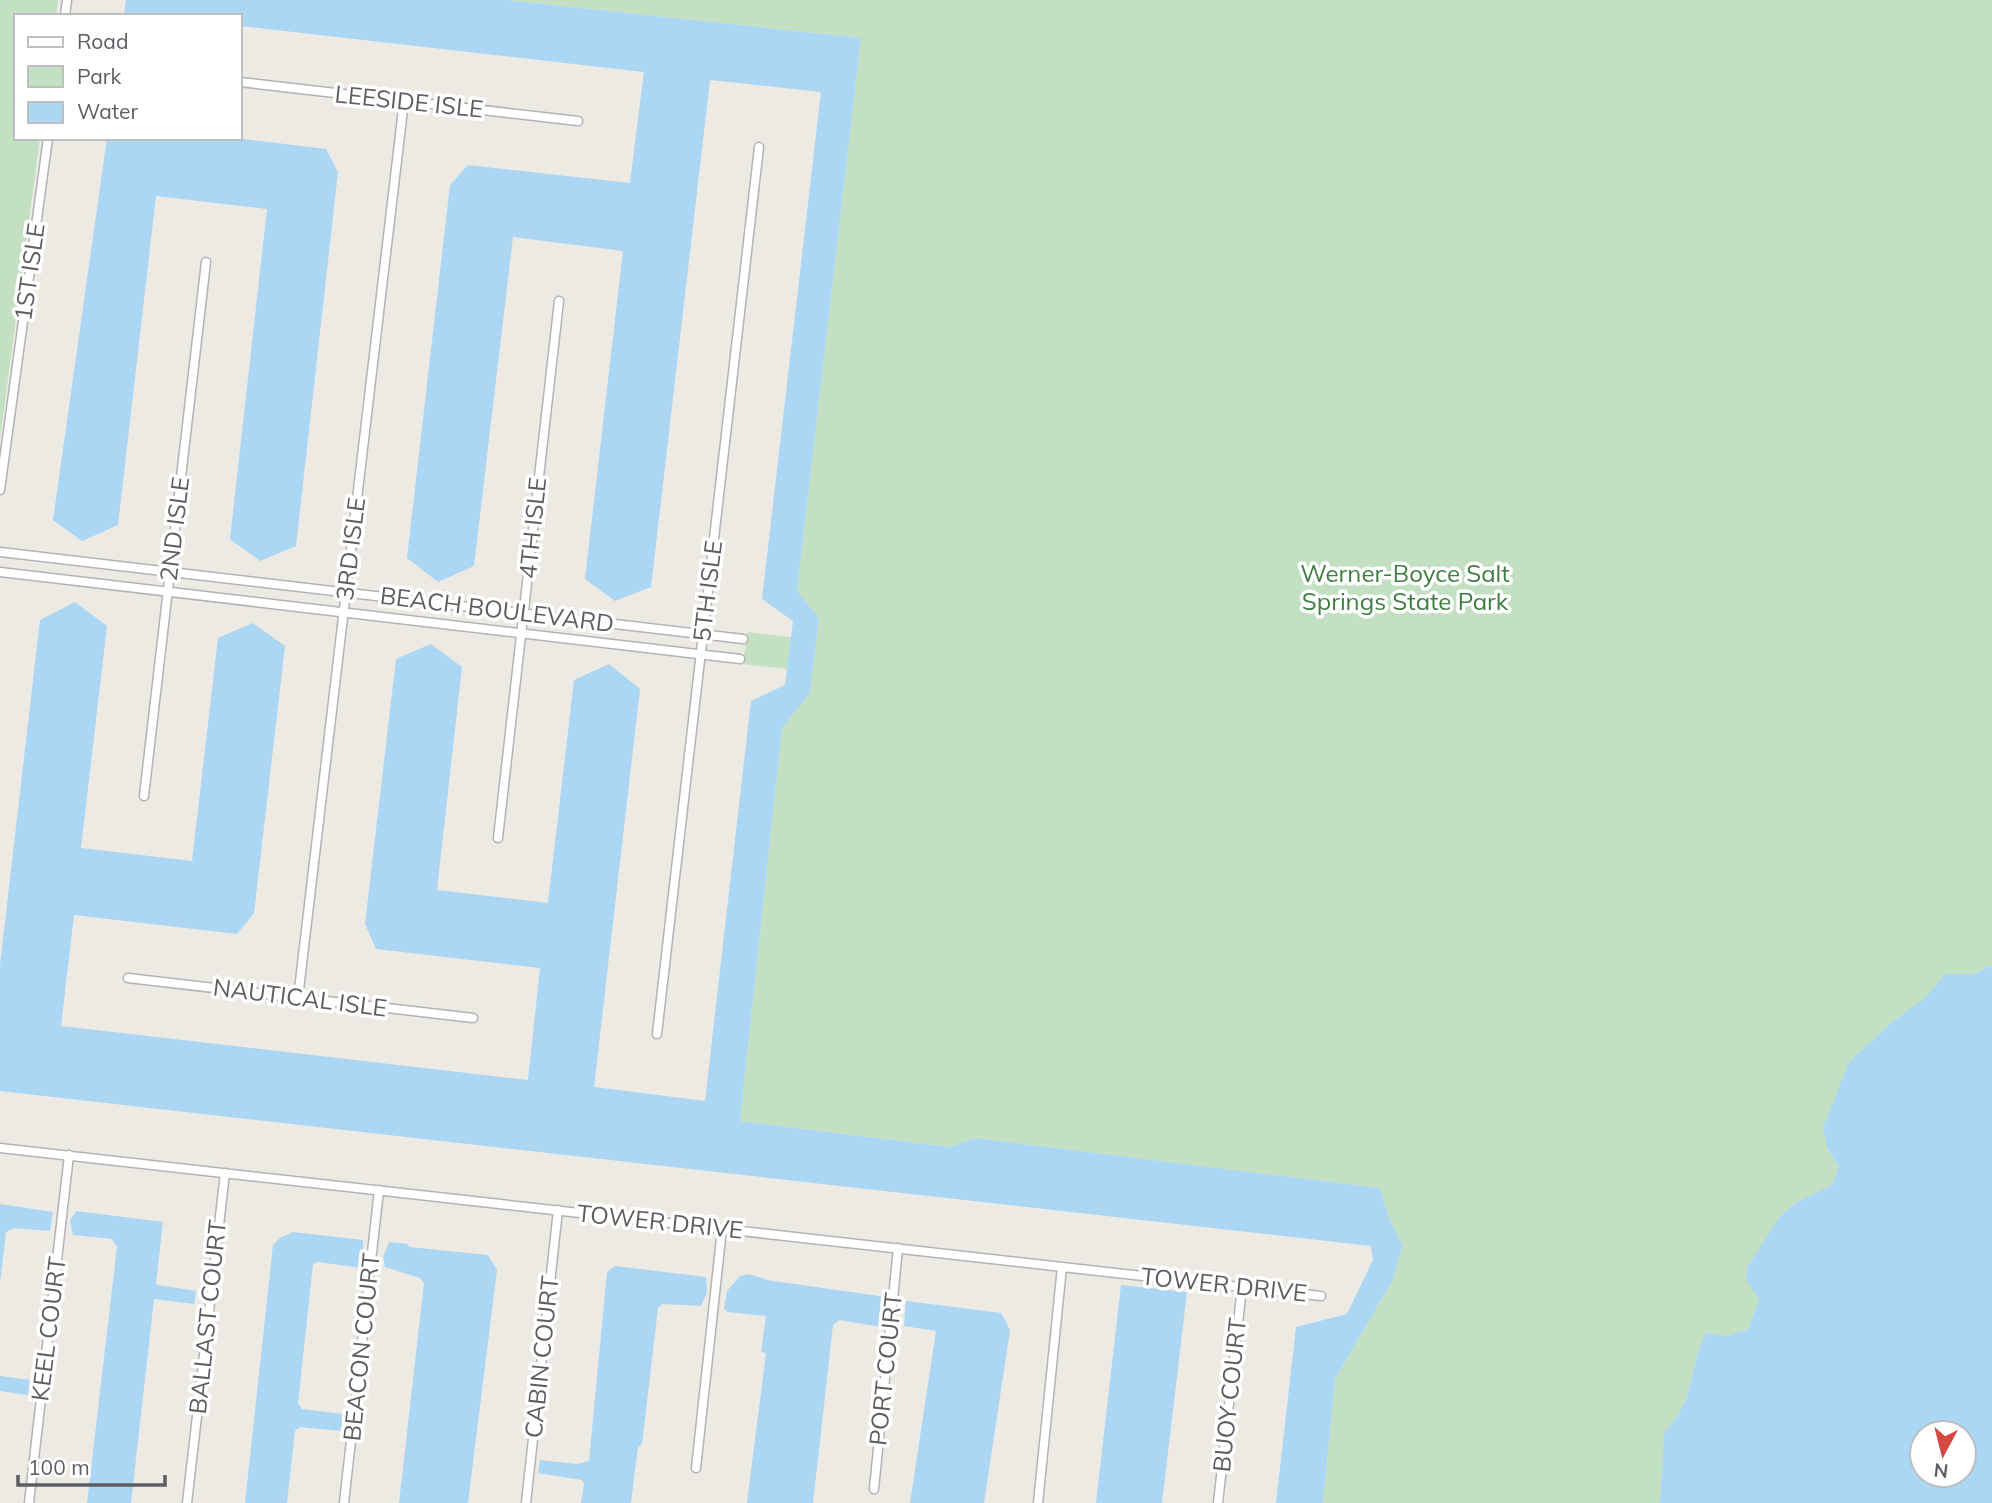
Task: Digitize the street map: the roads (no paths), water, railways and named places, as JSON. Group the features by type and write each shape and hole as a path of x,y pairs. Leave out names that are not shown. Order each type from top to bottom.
{"street":[{"name":"LEESIDE ISLE","path":"242,82 578,121"},
{"name":"3RD ISLE","path":"298,998 404,101"},
{"name":"1ST ISLE","path":"0,490 48,140"},
{"name":"5TH ISLE","path":"657,1034 759,147"},
{"name":"2ND ISLE","path":"144,796 206,262"},
{"name":"4TH ISLE","path":"498,838 559,301"},
{"name":"BEACH BOULEVARD","path":"0,552 743,639"},
{"name":"BEACH BOULEVARD","path":"0,572 740,659"},
{"name":"NAUTICAL ISLE","path":"128,978 473,1018"},
{"name":"TOWER DRIVE","path":"0,1148 1321,1296"},
{"name":"KEEL COURT","path":"29,1503 69,1155"},
{"name":"BALLAST COURT","path":"187,1503 225,1173"},
{"name":"BEACON COURT","path":"344,1503 379,1190"},
{"name":"CABIN COURT","path":"526,1503 558,1210"},
{"path":"696,1468 722,1228"},
{"name":"PORT COURT","path":"874,1489 898,1248"},
{"path":"1038,1503 1062,1267"},
{"name":"BUOY COURT","path":"1218,1503 1241,1287"}],"water":[{"path":"126,0 506,0 861,38 797,591 819,618 810,693 782,728 740,1121 950,1147 975,1138 1380,1188 1389,1218 1403,1246 1392,1281 1335,1379 1323,1503 1276,1503 1296,1327 1347,1314 1373,1260 1371,1246 0,1091 0,965 40,620 75,602 107,626 81,848 192,861 218,638 253,623 285,646 254,913 237,934 74,915 61,1026 528,1080 540,968 376,949 365,924 396,659 431,644 462,667 437,890 548,903 574,680 609,664 640,689 594,1087 705,1101 751,701 785,685 793,621 762,599 821,92 710,80 651,587 615,601 585,579 623,251 513,237 474,566 438,582 407,558 450,185 468,165 630,183 644,72 242,26 242,14 124,14"},
{"path":"242,139 326,149 338,172 296,546 260,561 230,539 267,209 156,196 118,525 82,541 53,520 107,140"},
{"path":"1992,965 1992,1503 1660,1503 1664,1434 1687,1397 1698,1351 1706,1333 1728,1336 1748,1329 1759,1300 1747,1281 1746,1269 1778,1219 1795,1203 1832,1185 1839,1167 1827,1148 1823,1128 1849,1062 1892,1022 1924,999 1945,974 1974,974"},
{"path":"0,1204 53,1212 50,1231 14,1228 6,1232 0,1283"},
{"path":"76,1211 163,1222 156,1283 196,1291 194,1304 154,1299 131,1503 87,1503 117,1247 112,1239 73,1235 70,1221"},
{"path":"293,1232 363,1240 362,1268 318,1262 313,1264 298,1403 302,1409 343,1414 341,1431 300,1427 295,1431 287,1503 245,1503 273,1245"},
{"path":"389,1242 408,1244 409,1247 488,1255 497,1270 468,1503 399,1503 424,1283 420,1278 385,1267 383,1257"},
{"path":"615,1266 706,1277 707,1293 701,1306 663,1304 658,1308 642,1444 638,1447 631,1503 581,1503 584,1484 582,1480 538,1473 540,1460 577,1464 589,1461 607,1272"},
{"path":"749,1274 767,1280 886,1297 882,1327 839,1320 833,1325 813,1503 747,1503 766,1353 761,1352 766,1316 727,1312 724,1309 727,1291 740,1276"},
{"path":"1121,1285 1187,1292 1162,1503 1096,1503"},
{"path":"906,1301 1001,1313 1010,1330 984,1503 910,1503 936,1331 904,1326"},
{"path":"0,1376 30,1380 28,1395 0,1391"}],"park label":[{"name":"Werner-Boyce Salt Springs State Park","path":"1405,588"}]}
